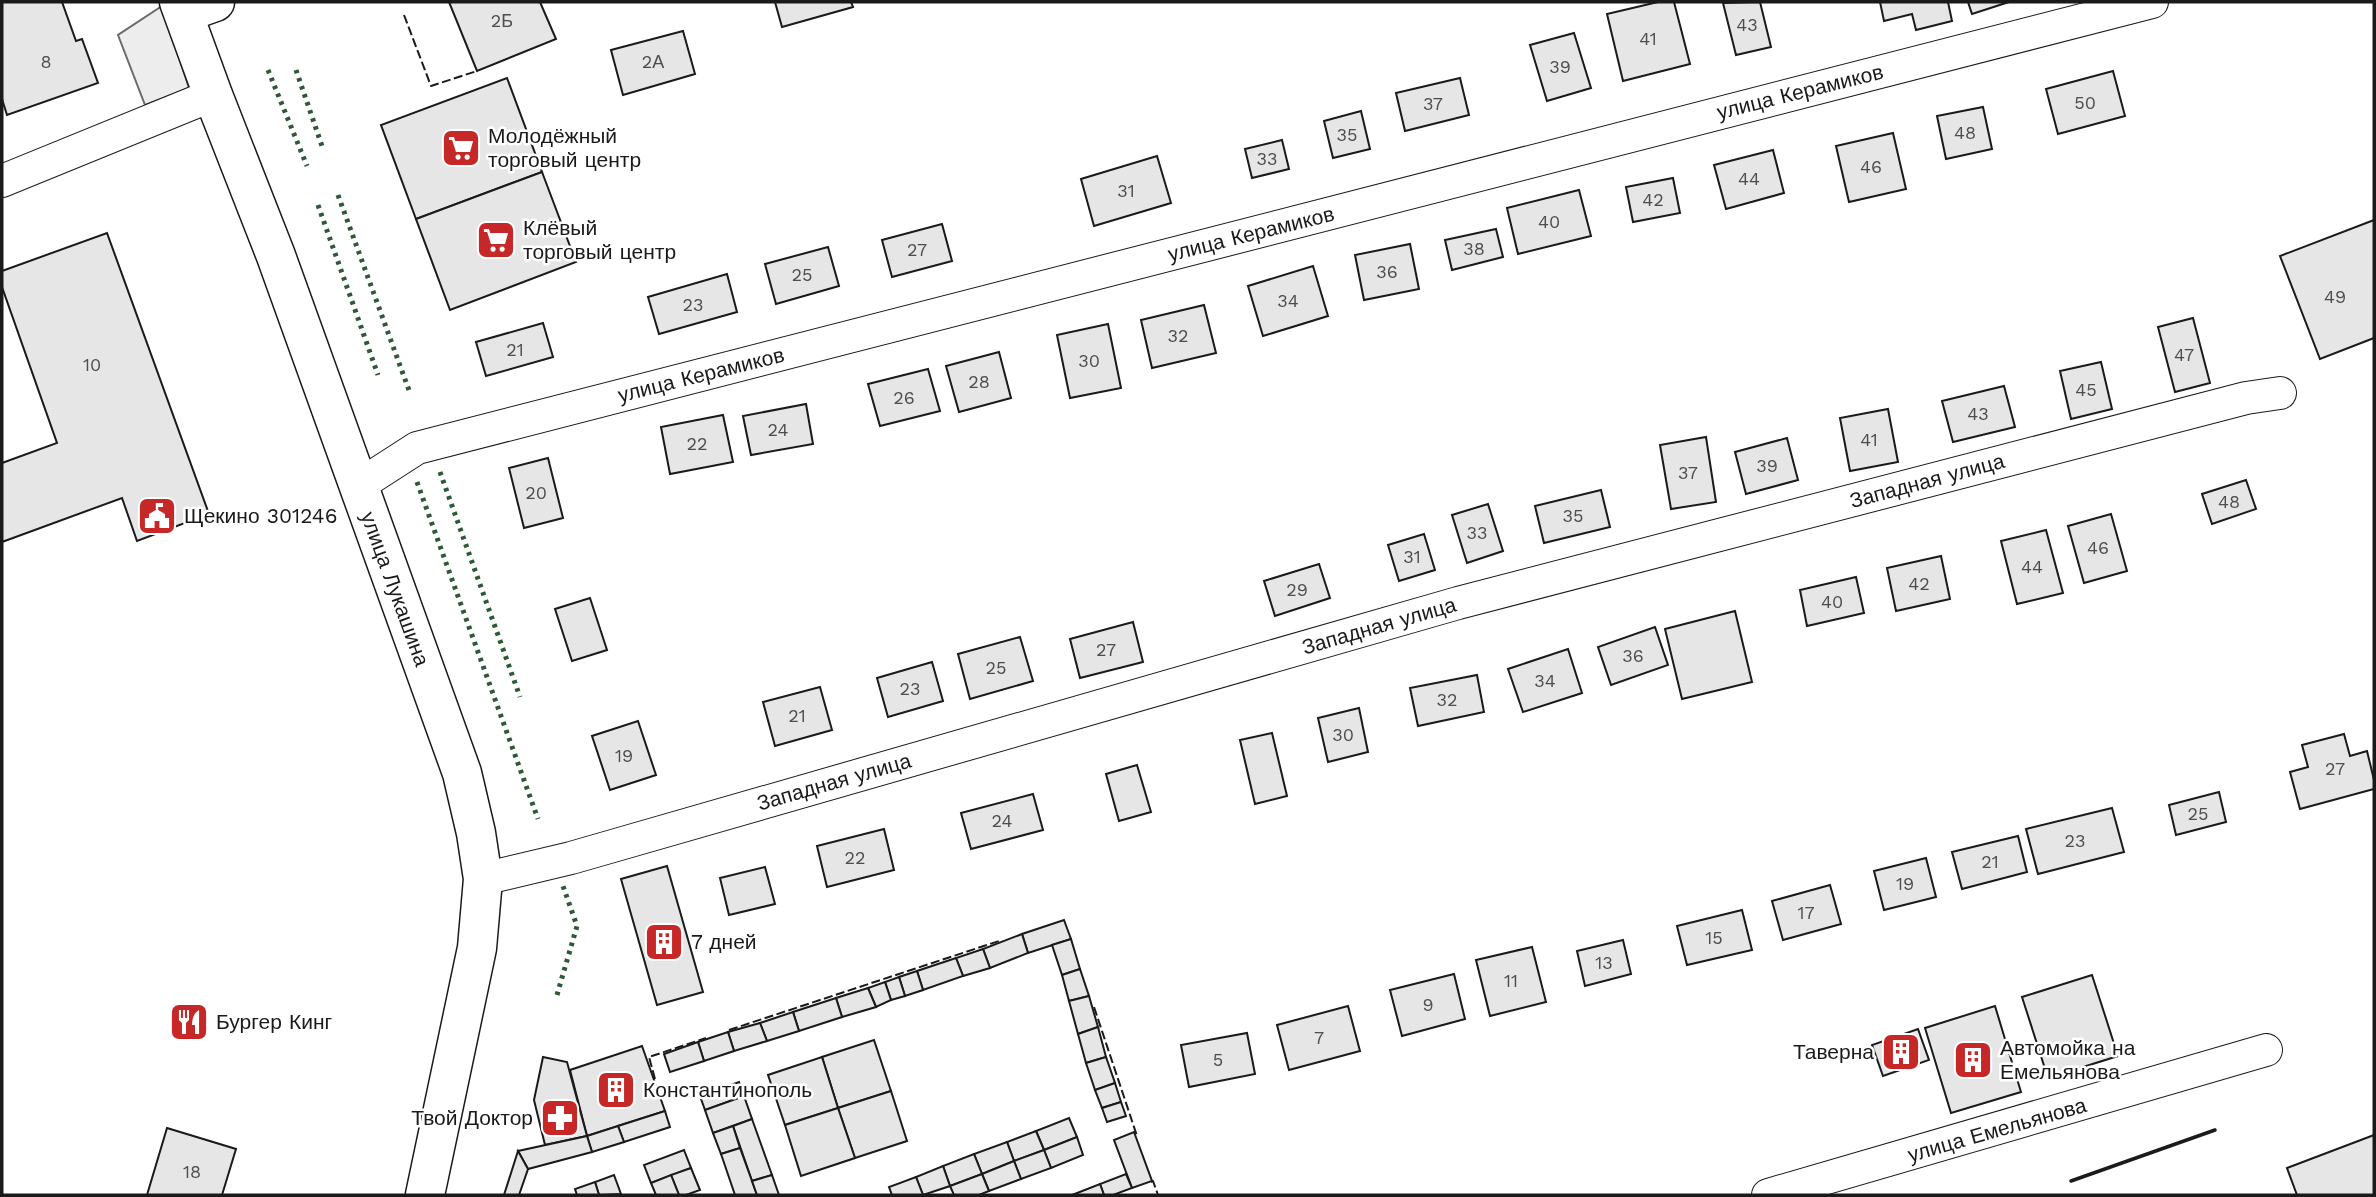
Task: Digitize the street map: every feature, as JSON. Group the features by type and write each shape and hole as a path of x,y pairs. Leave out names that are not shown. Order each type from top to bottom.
{"main road":[{"name":"улица Лукашина","path":"193,6 213,95 276,256 461,773 476,833 483,879 475,959 425,1195"}],"street":[{"name":"улица Керамиков","path":"358,486 417,448 2152,2"},
{"path":"2,181 213,95"},
{"name":"Западная улица","path":"483,879 571,858 1458,603 2246,398 2280,393"},
{"name":"улица Емельянова","path":"1769,1195 2266,1050"}],"shaded area":[{"path":"162,6 189,88 145,105 118,35"}],"building":[{"path":"2,2 62,2 76,41 82,39 98,83 7,115 2,99"},
{"path":"449,2 540,2 556,39 477,71"},
{"path":"775,2 851,2 853,7 782,27"},
{"path":"1658,2 1674,2 1690,64 1623,81 1607,14"},
{"path":"1760,2 1771,47 1736,55 1723,3"},
{"path":"1880,2 1948,2 1952,21 1916,30 1912,14 1884,21"},
{"path":"1968,2 2009,2 1972,14"},
{"path":"683,31 695,74 623,95 611,50"},
{"path":"1574,33 1591,88 1547,101 1530,45"},
{"path":"2113,71 2125,116 2058,134 2046,89"},
{"name":"Молодёжный торговый центр","path":"507,78 542,172 416,219 381,125"},
{"path":"1460,78 1469,115 1405,131 1396,93"},
{"path":"1983,107 1992,149 1946,159 1937,116"},
{"path":"1361,111 1370,149 1333,158 1324,121"},
{"path":"1893,133 1906,189 1849,202 1836,146"},
{"path":"1282,140 1289,169 1252,178 1245,149"},
{"path":"1773,150 1784,193 1726,209 1714,165"},
{"path":"1157,156 1171,203 1094,226 1081,179"},
{"name":"Клёвый торговый центр","path":"542,172 576,262 450,310 416,219"},
{"path":"1673,178 1680,213 1633,222 1626,187"},
{"path":"1579,190 1591,236 1518,254 1507,208"},
{"path":"2374,220 2374,338 2320,359 2280,256"},
{"path":"942,224 952,261 892,277 882,240"},
{"path":"1496,229 1503,257 1452,270 1445,240"},
{"path":"107,233 209,514 137,541 122,498 2,542 2,463 57,443 2,287 2,271"},
{"path":"1410,244 1419,289 1364,300 1355,255"},
{"path":"828,247 839,286 776,304 765,264"},
{"path":"1313,266 1328,316 1263,336 1248,286"},
{"path":"727,274 737,312 659,334 648,297"},
{"path":"1204,305 1216,353 1152,368 1141,320"},
{"path":"2193,318 2210,383 2175,392 2158,327"},
{"path":"543,323 553,357 486,376 476,342"},
{"path":"1108,324 1121,388 1070,398 1057,335"},
{"path":"999,352 1011,398 959,412 946,366"},
{"path":"2101,362 2112,409 2071,419 2060,371"},
{"path":"928,369 940,411 880,426 868,384"},
{"path":"2004,386 2015,427 1953,442 1942,401"},
{"path":"806,404 813,444 751,455 743,416"},
{"path":"1888,409 1898,462 1850,471 1840,418"},
{"path":"723,415 733,462 670,474 661,427"},
{"path":"1706,437 1716,502 1671,509 1660,445"},
{"path":"1787,438 1798,480 1746,494 1735,452"},
{"path":"548,458 563,518 524,528 509,468"},
{"path":"2246,480 2256,509 2212,524 2202,494"},
{"path":"1601,490 1610,527 1544,543 1535,506"},
{"path":"1488,504 1503,551 1467,563 1452,515"},
{"path":"2111,514 2127,571 2084,583 2068,526"},
{"path":"2046,530 2063,593 2017,604 2001,541"},
{"path":"1424,534 1435,570 1399,581 1388,545"},
{"path":"1941,556 1950,599 1896,611 1887,568"},
{"path":"1319,564 1330,598 1275,616 1264,581"},
{"path":"1856,577 1864,613 1807,626 1800,590"},
{"path":"590,598 607,650 572,661 555,609"},
{"path":"1735,611 1752,682 1682,699 1665,629"},
{"path":"1133,622 1143,662 1080,678 1070,639"},
{"path":"1655,627 1668,665 1611,685 1598,647"},
{"path":"1020,637 1033,681 970,699 958,654"},
{"path":"1568,649 1582,693 1523,712 1508,669"},
{"path":"932,662 943,701 888,717 877,678"},
{"path":"1477,675 1484,712 1418,726 1410,688"},
{"path":"820,687 832,730 775,746 763,702"},
{"path":"1359,708 1368,752 1328,762 1318,718"},
{"path":"638,721 656,775 610,790 592,736"},
{"path":"1272,733 1287,796 1255,804 1240,740"},
{"path":"2344,734 2350,756 2367,751 2374,789 2300,809 2290,772 2308,767 2302,745"},
{"path":"1137,765 1151,812 1119,821 1106,774"},
{"path":"2219,792 2226,822 2176,835 2169,805"},
{"path":"1033,794 1043,830 971,849 961,813"},
{"path":"2112,808 2124,852 2038,874 2026,829"},
{"path":"884,829 894,870 827,887 817,846"},
{"path":"2018,836 2027,872 1962,889 1952,852"},
{"path":"1926,858 1936,897 1884,910 1874,871"},
{"name":"7 дней","path":"667,866 703,992 657,1005 621,879"},
{"path":"765,867 775,904 729,915 720,878"},
{"path":"1830,885 1841,924 1783,940 1772,901"},
{"path":"1742,910 1752,950 1687,965 1677,926"},
{"path":"1064,920 1071,939 1028,953 1022,934"},
{"path":"1022,934 1028,953 990,968 983,949"},
{"path":"1071,939 1080,969 1062,975 1052,945"},
{"path":"1623,940 1631,974 1585,986 1577,951"},
{"path":"1532,947 1546,1002 1490,1016 1476,960"},
{"path":"983,949 990,968 963,976 956,958"},
{"path":"956,958 963,976 923,990 917,971"},
{"path":"1080,969 1089,996 1069,1001 1062,975"},
{"path":"917,971 923,990 905,996 899,977"},
{"path":"1454,974 1465,1019 1402,1036 1390,990"},
{"path":"2092,975 2118,1056 2048,1078 2022,997"},
{"path":"899,977 905,996 891,1000 885,982"},
{"path":"885,982 891,1000 876,1007 868,988"},
{"path":"868,988 876,1007 842,1017 836,998"},
{"path":"1089,996 1098,1027 1078,1034 1069,1001"},
{"path":"836,998 842,1017 799,1031 793,1012"},
{"path":"1348,1006 1360,1051 1289,1070 1277,1025"},
{"name":"Автомойка на Емельянова","path":"1995,1006 2021,1092 1951,1113 1925,1028"},
{"path":"793,1012 799,1031 767,1041 760,1023"},
{"path":"760,1023 767,1041 734,1051 728,1032"},
{"path":"1098,1027 1106,1057 1086,1063 1078,1034"},
{"name":"Таверна","path":"1918,1029 1929,1060 1883,1076 1872,1045"},
{"path":"728,1032 734,1051 704,1061 698,1042"},
{"path":"1247,1033 1255,1074 1189,1087 1181,1045"},
{"path":"874,1040 891,1091 838,1108 822,1057"},
{"path":"698,1042 704,1061 670,1072 664,1054"},
{"name":"Константинополь","path":"642,1046 665,1111 587,1136 570,1070"},
{"name":"Твой Доктор","path":"543,1057 567,1062 587,1136 545,1145 534,1100"},
{"path":"822,1057 838,1108 785,1125 768,1075"},
{"path":"1106,1057 1115,1083 1095,1090 1086,1063"},
{"path":"739,1082 744,1096 705,1110 700,1096"},
{"path":"1115,1083 1121,1102 1102,1108 1095,1090"},
{"path":"891,1091 907,1141 855,1158 838,1108"},
{"path":"744,1096 752,1119 713,1133 705,1110"},
{"path":"1121,1102 1126,1116 1107,1122 1102,1108"},
{"path":"838,1108 855,1158 801,1176 785,1125"},
{"path":"665,1111 670,1127 624,1142 618,1126"},
{"path":"1069,1118 1077,1137 1044,1150 1036,1131"},
{"path":"752,1119 772,1175 752,1181 733,1126"},
{"path":"618,1126 624,1142 592,1152 587,1136"},
{"path":"733,1126 740,1148 721,1154 713,1133"},
{"path":"167,1128 236,1149 222,1195 147,1195"},
{"path":"1036,1131 1044,1150 1014,1161 1007,1142"},
{"path":"1134,1132 1152,1181 1132,1188 1114,1140"},
{"path":"2374,1135 2374,1195 2297,1195 2287,1168"},
{"path":"587,1136 592,1152 528,1169 518,1151"},
{"path":"1077,1137 1083,1155 1051,1168 1044,1150"},
{"path":"1007,1142 1014,1161 982,1174 974,1154"},
{"path":"740,1148 757,1195 735,1195 721,1154"},
{"path":"684,1150 691,1168 651,1183 644,1165"},
{"path":"1044,1150 1051,1168 1021,1179 1014,1161"},
{"path":"518,1151 528,1169 519,1195 504,1195"},
{"path":"974,1154 982,1174 950,1186 943,1166"},
{"path":"1014,1161 1021,1179 989,1191 982,1174"},
{"path":"943,1166 950,1186 923,1195 916,1177"},
{"path":"691,1168 700,1190 679,1195 671,1175"},
{"path":"982,1174 989,1191 979,1195 954,1195 950,1186"},
{"path":"1126,1174 1132,1188 1113,1195 1104,1195 1100,1184"},
{"path":"614,1175 621,1194 599,1195 595,1182"},
{"path":"671,1175 679,1195 656,1195 651,1183"},
{"path":"772,1175 779,1195 757,1195 752,1181"},
{"path":"916,1177 923,1195 892,1195 889,1187"},
{"path":"595,1182 599,1195 577,1195 575,1189"},
{"path":"1100,1184 1104,1195 1072,1195"}],"hedge":[{"path":"268,70 307,166"},
{"path":"296,70 322,146"},
{"path":"338,195 410,393"},
{"path":"318,205 378,375"},
{"path":"440,472 520,697"},
{"path":"417,482 538,819"},
{"path":"557,995 577,926 563,886"}],"fence":[{"path":"404,15 431,86 477,71"},
{"path":"729,1030 999,941"},
{"path":"1094,1007 1137,1136"},
{"path":"655,1079 649,1057 706,1038"},
{"path":"1151,1182 1153,1181 1158,1195"}],"wall":[{"path":"2071,1181 2215,1130"}],"place":[{"name":"Молодёжный торговый центр","path":"461,148"},
{"name":"Клёвый торговый центр","path":"496,240"},
{"name":"Щекино 301246","path":"157,516"},
{"name":"7 дней","path":"664,942"},
{"name":"Бургер Кинг","path":"189,1022"},
{"name":"Таверна","path":"1901,1052"},
{"name":"Автомойка на Емельянова","path":"1973,1060"},
{"name":"Константинополь","path":"616,1090"},
{"name":"Твой Доктор","path":"560,1118"}]}
